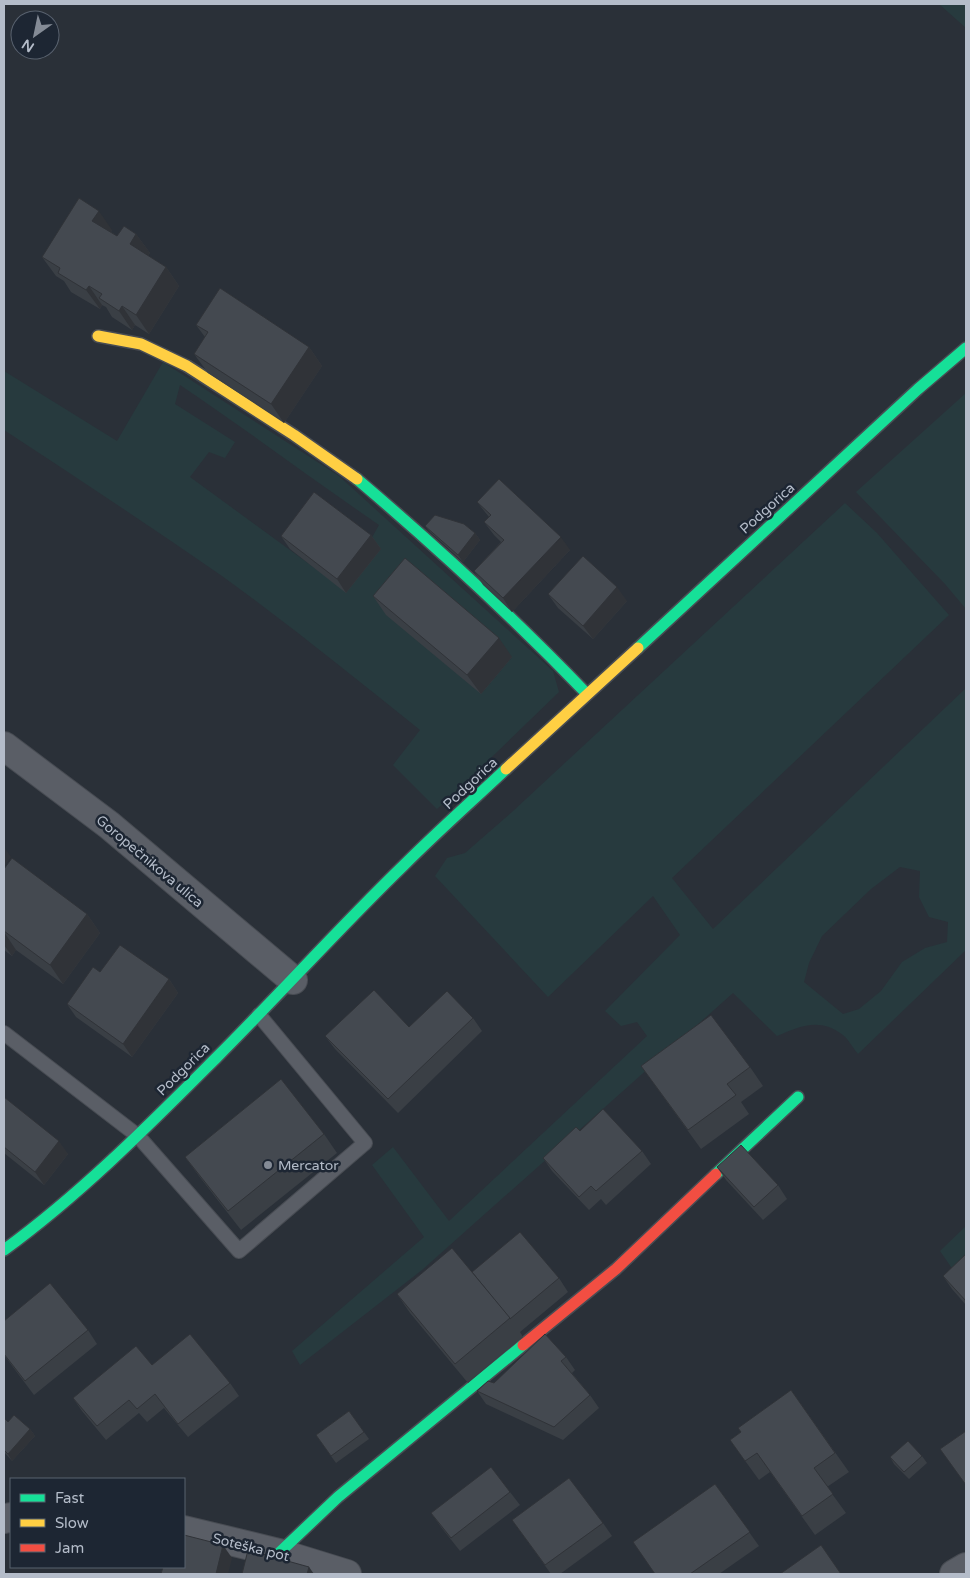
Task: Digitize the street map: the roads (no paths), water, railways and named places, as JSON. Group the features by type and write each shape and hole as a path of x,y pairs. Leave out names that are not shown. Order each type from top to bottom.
{"main road":[{"path":"98,336 140,344 187,366 294,435 348,473 418,531 532,636 587,694"},
{"name":"Podgorica","path":"4,1250 79,1191 138,1136 404,866 587,694 918,389 966,348"},
{"path":"279,1553 338,1497 616,1269 798,1097"}],"street":[{"name":"Goropečnikova ulica","path":"4,746 109,826 293,980"},
{"name":"Soteška pot","path":"185,1530 279,1553 347,1574"},
{"path":"954,1574 966,1567"}],"lane":[{"path":"4,1034 138,1136 239,1252 365,1143 259,1015"}],"place":[{"name":"Mercator","path":"268,1165"}]}
